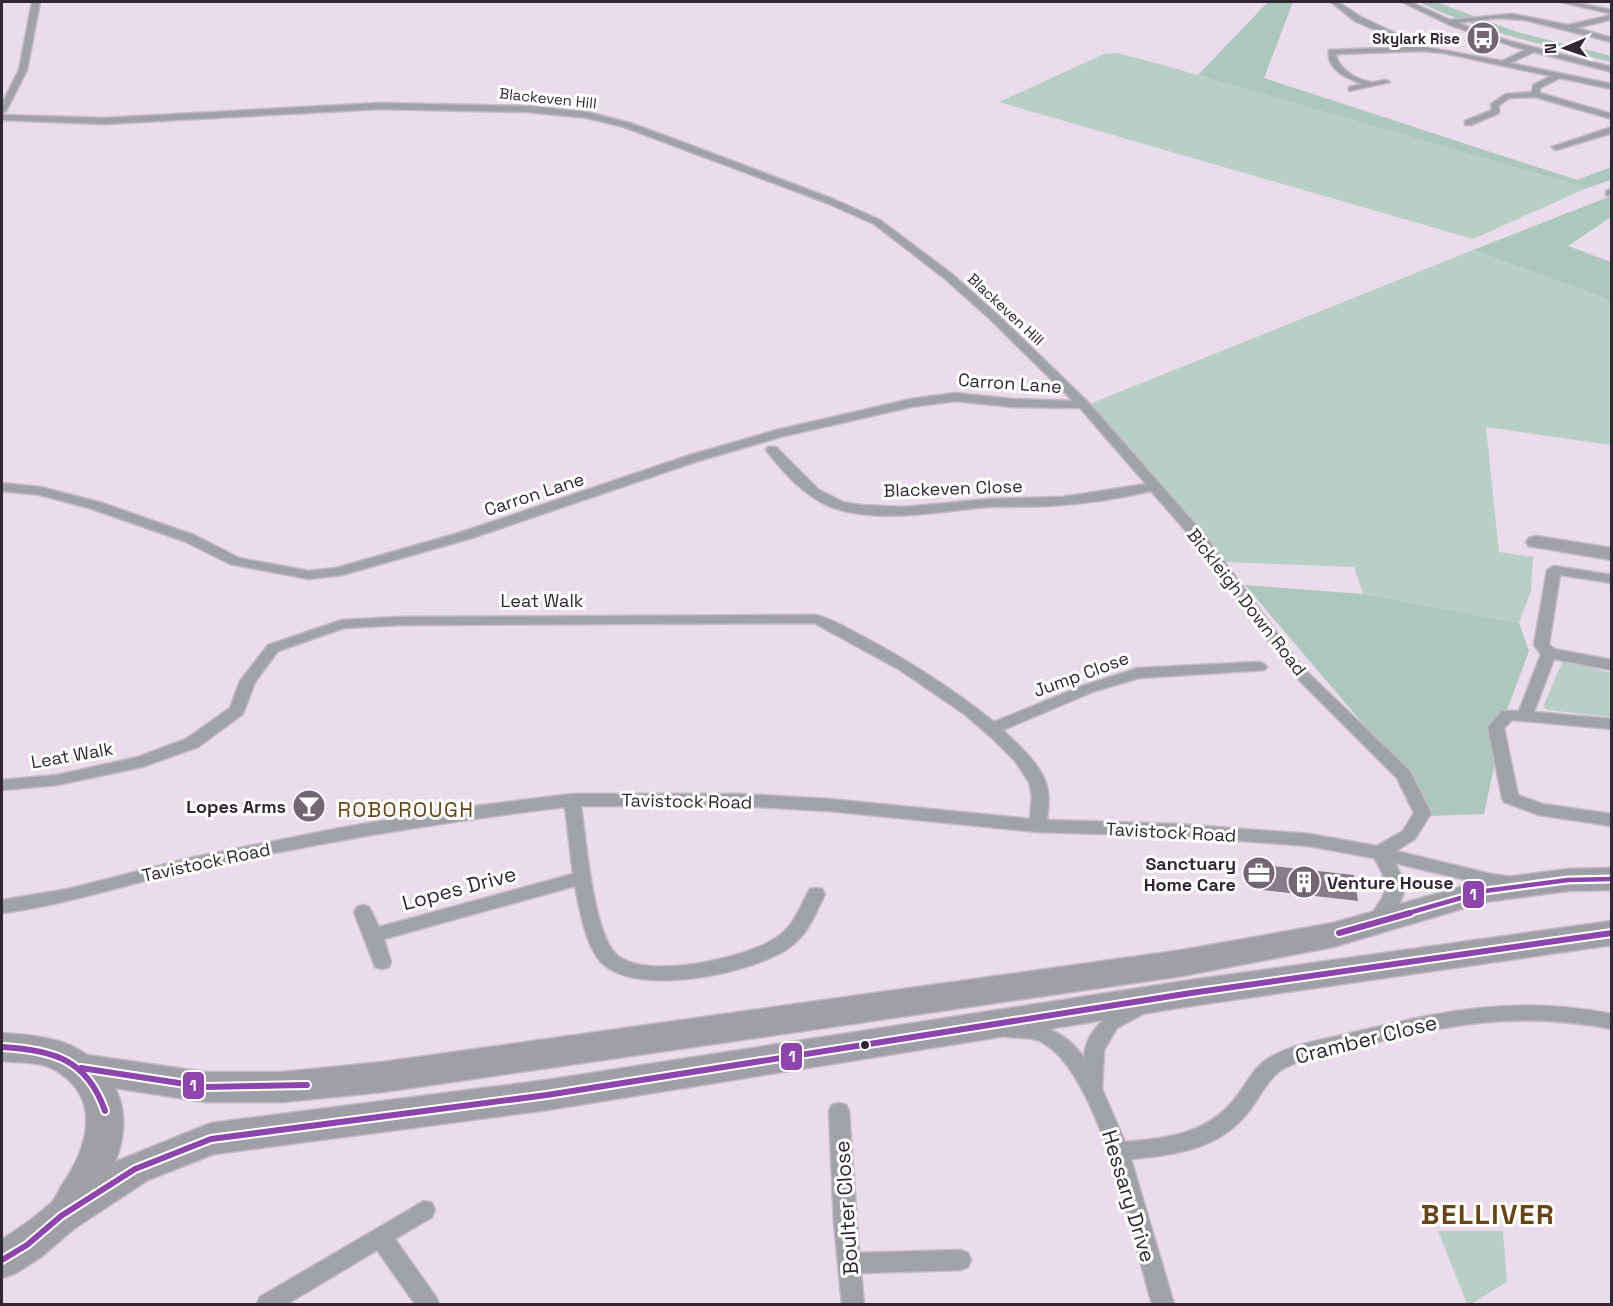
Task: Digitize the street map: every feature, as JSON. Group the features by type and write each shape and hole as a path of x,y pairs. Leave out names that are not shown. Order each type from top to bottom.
{"highway":[{"name":"Tavistock Road","path":"81,1068 205,1087 283,1087 383,1077 1182,963 1275,947 1374,924 1485,891 1568,880 1611,879"},
{"name":"Tavistock Road","path":"2,1260 27,1245 61,1216 135,1169 211,1139 547,1095 1191,993 1611,933"},
{"name":"Tavistock Road","path":"2,1047 47,1051 69,1059 81,1068 96,1085 105,1105 107,1129 98,1163 82,1190 61,1216"}],"street":[{"path":"2,111 23,70 36,2"},
{"path":"1334,2 1358,19 1424,50"},
{"path":"1406,2 1449,23 1611,70"},
{"path":"1565,2 1611,12"},
{"path":"1449,23 1496,16 1533,18 1611,40"},
{"path":"1566,28 1611,17"},
{"path":"1371,85 1344,73 1335,66 1332,49 1444,51 1611,87"},
{"path":"1503,64 1521,54 1537,49"},
{"path":"1536,94 1536,87 1560,75"},
{"path":"1352,89 1386,82"},
{"path":"1468,123 1496,111 1495,104 1500,98 1513,94 1536,94 1611,117"},
{"name":"Blackeven Hill","path":"2,118 104,121 305,108 451,106 552,111 587,115 627,125 830,201 877,222 948,276 1081,402"},
{"path":"1556,147 1611,130"},
{"path":"1574,142 1594,148"},
{"name":"Carron Lane","path":"2,487 40,491 94,505 189,538 235,561 309,575 337,572 467,535 694,458 853,415 946,397 1081,402"},
{"name":"Bickleigh Down Road","path":"1081,402 1227,573 1298,670 1404,775 1423,813 1409,835 1380,853"},
{"name":"Blackeven Close","path":"772,450 801,482 822,498 846,507 880,510 993,502 1032,503 1121,494 1154,486"},
{"path":"1536,542 1611,554"},
{"path":"1611,579 1554,570 1541,645 1549,652 1611,665"},
{"name":"Leat Walk","path":"2,785 57,780 142,762 192,743 237,711 248,681 273,648 342,624 389,621 816,619 856,638 905,667 992,729 1018,754 1039,783 1038,826"},
{"path":"1549,652 1516,715 1496,727 1510,798 1539,809 1611,820"},
{"name":"Jump Close","path":"992,729 1087,689 1138,673 1259,667"},
{"path":"1516,715 1611,724"},
{"path":"573,800 591,923 607,958 635,973 677,974 741,962 768,952 797,931 816,894"},
{"name":"Tavistock Road","path":"2,907 68,894 190,864 339,834 459,814 573,800 740,800 829,805 1038,826 1176,830 1309,840 1380,853 1491,880 1540,884"},
{"path":"1374,924 1394,900 1396,884 1380,853"},
{"name":"Lopes Drive","path":"374,935 584,877"},
{"path":"363,912 374,935 382,962"},
{"name":"Hessary Drive","path":"1093,1088 1094,1049 1110,1023 1128,1012 1191,993"},
{"name":"Cramber Close","path":"1118,1151 1176,1145 1212,1134 1238,1110 1274,1065 1316,1049 1422,1023 1495,1011 1527,1010 1592,1017 1611,1022"},
{"name":"Hessary Drive","path":"941,1033 1015,1030 1052,1038 1069,1052 1093,1088 1118,1151 1163,1305"},
{"name":"Boulter Close","path":"839,1112 853,1305"},
{"path":"268,1305 424,1210"},
{"path":"380,1236 428,1305"},
{"path":"849,1263 960,1260"}],"green space":[{"path":"1268,2 1293,2 1264,78 1577,180 1611,167 1611,180 1587,188 1198,75"},
{"path":"1419,2 1436,2 1517,32 1611,56 1611,62 1489,30"},
{"path":"1117,53 1587,188 1473,239 999,102 1104,54"},
{"path":"1611,196 1611,217 1568,246 1611,262 1611,300 1473,250"},
{"path":"1473,250 1611,300 1611,445 1486,427 1499,552 1533,557 1531,591 1519,623 1363,594 1354,567 1226,562 1087,405"},
{"path":"1245,585 1363,594 1519,623 1529,651 1505,715 1484,814 1430,816 1422,793"},
{"path":"1563,660 1611,673 1611,717 1548,710 1543,707"},
{"path":"1438,1231 1503,1231 1507,1282 1471,1304 1467,1304"}],"building":[{"name":"Venture House","path":"1253,864 1354,875 1358,901 1254,889"}],"transit line":[{"name":"1","path":"1339,933 1485,891 1568,880 1612,879"},
{"name":"1","path":"2,1260 27,1245 61,1216 135,1169 211,1139 547,1095 1191,993 1612,933"},
{"name":"1","path":"2,1047 53,1054 80,1068 91,1079 105,1111"},
{"name":"1","path":"81,1068 205,1087 307,1085"}],"place":[{"name":"Skylark Rise","path":"1483,38"},
{"name":"Lopes Arms","path":"309,806"},
{"name":"Sanctuary Home Care","path":"1259,873"},
{"name":"Venture House","path":"1304,882"}],"district":[{"name":"ROBOROUGH","path":"406,809"},
{"name":"BELLIVER","path":"1488,1214"}]}
